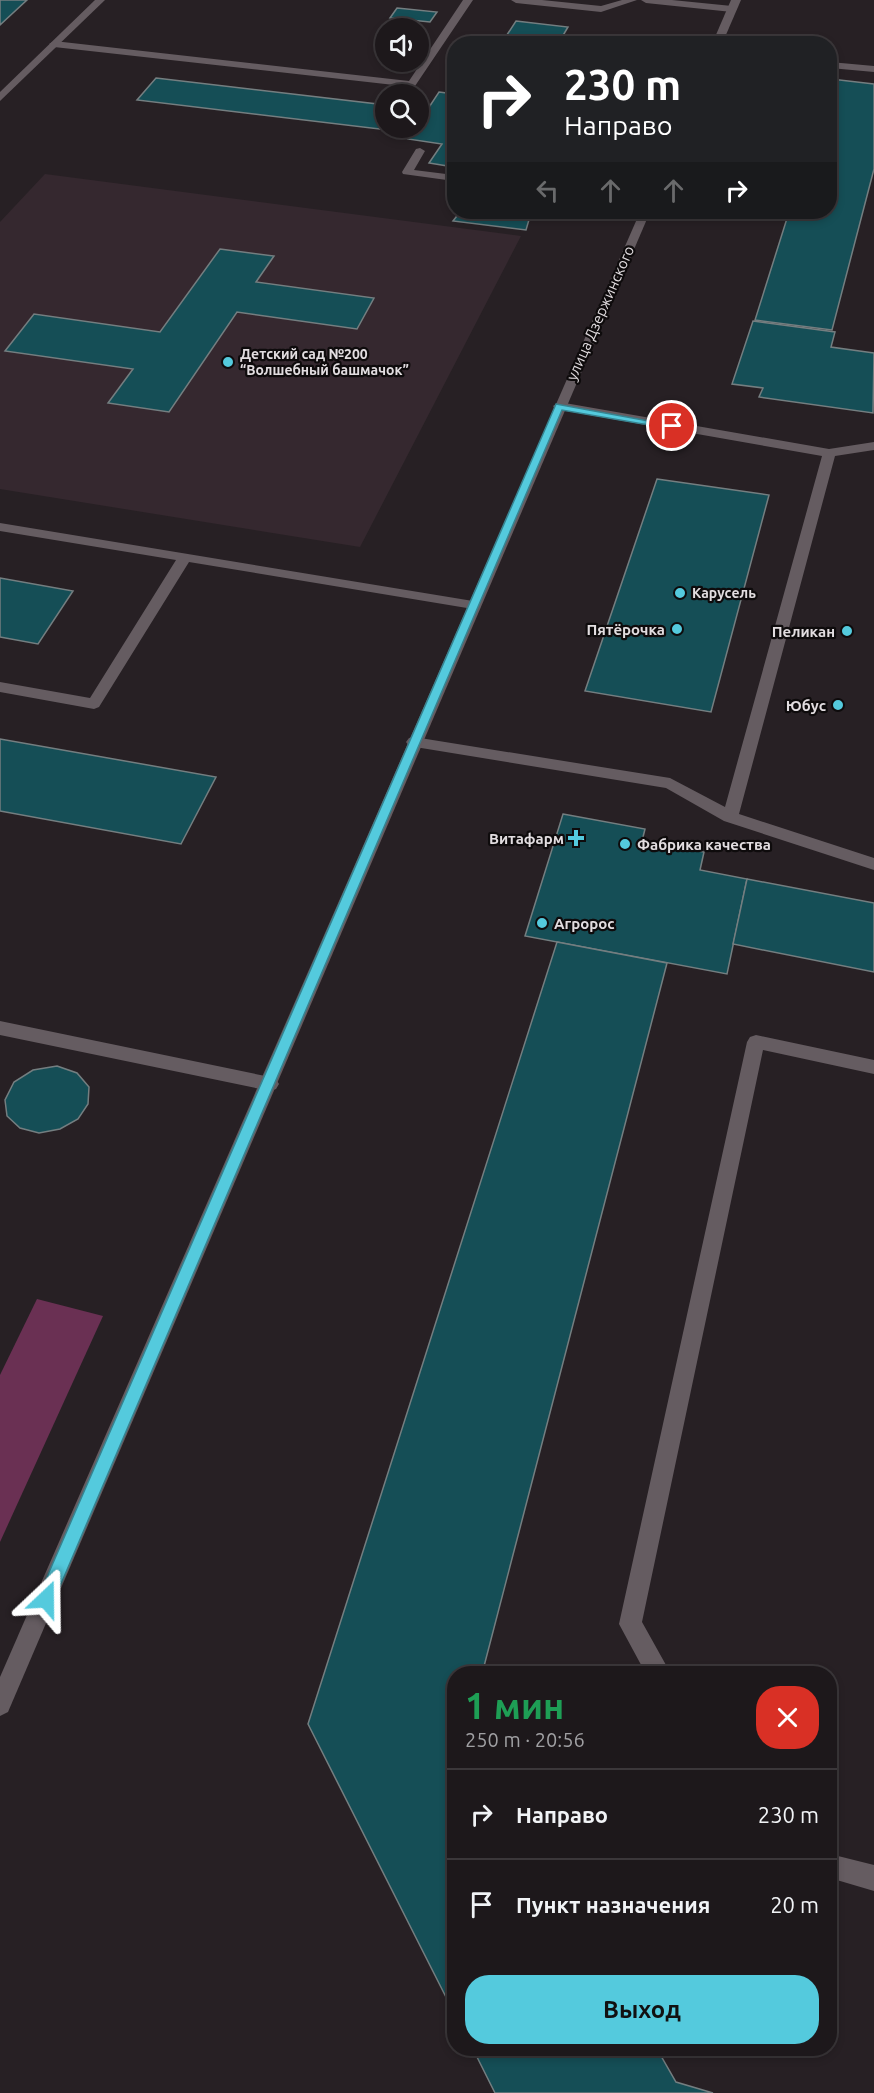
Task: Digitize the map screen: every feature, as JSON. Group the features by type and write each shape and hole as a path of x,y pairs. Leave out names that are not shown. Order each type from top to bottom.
{"main road":[{"path":"0,98 100,0"},
{"path":"54,44 412,84 468,0"},
{"path":"516,0 601,9 632,0"},
{"path":"646,0 734,4 720,36"},
{"path":"837,66 874,69"},
{"path":"420,151 406,172 447,177"},
{"name":"улица Дзержинского","path":"0,1704 270,1084 559,406 642,219"},
{"path":"559,406 829,453 874,446"},
{"path":"730,817 829,453"},
{"path":"0,526 473,605"},
{"path":"0,687 94,704 185,557"},
{"path":"414,742 670,783 730,817 874,864"},
{"path":"0,1028 270,1084"},
{"path":"654,1666 630,1624 756,1042 874,1067"},
{"path":"837,1868 874,1878"}],"shaded area":[{"name":"Детский сад №200 “Волшебный башмачок”","path":"45,174 521,236 360,547 0,489 0,222"},
{"path":"37,1299 103,1316 0,1542 0,1375"}],"building":[{"path":"0,0 27,0 0,25"},
{"path":"397,8 437,12 430,22 429,18 390,18"},
{"path":"516,21 568,27 563,36 506,36"},
{"path":"156,78 375,104 375,128 137,100"},
{"path":"837,80 874,84 874,169 832,330 755,320 787,219 837,219"},
{"path":"439,92 447,93 447,166 429,163 442,144 408,139 429,138 429,107"},
{"path":"455,219 529,219 526,230 453,221"},
{"path":"220,249 274,256 256,282 374,298 357,329 237,312 169,412 108,403 133,369 5,351 34,314 160,332"},
{"path":"753,321 835,332 831,347 874,353 873,413 759,397 763,388 732,384"},
{"name":"Карусель","path":"657,479 769,495 711,712 585,691"},
{"path":"0,578 73,591 38,644 0,637"},
{"path":"0,739 216,777 181,844 0,811"},
{"path":"563,814 645,829 642,841 704,852 700,870 747,879 727,974 525,936"},
{"path":"747,879 874,903 874,972 733,944"},
{"path":"557,942 667,963 484,1666 447,1666 447,1999 308,1724"},
{"path":"57,1066 77,1073 89,1087 88,1104 78,1119 60,1129 39,1133 20,1128 7,1116 5,1100 14,1082 33,1070"},
{"path":"476,2056 661,2056 676,2082 713,2093 495,2093"}],"place":[{"name":"Детский сад №200 “Волшебный башмачок”","path":"228,362"},
{"name":"Карусель","path":"680,593"},
{"name":"Пятёрочка","path":"677,629"},
{"name":"Пеликан","path":"847,631"},
{"name":"Юбус","path":"838,705"},
{"name":"Витафарм","path":"576,838"},
{"name":"Фабрика качества","path":"625,844"},
{"name":"Агророс","path":"542,923"}],"route":[{"path":"46,1599 270,1084 559,406 672,426"}]}
